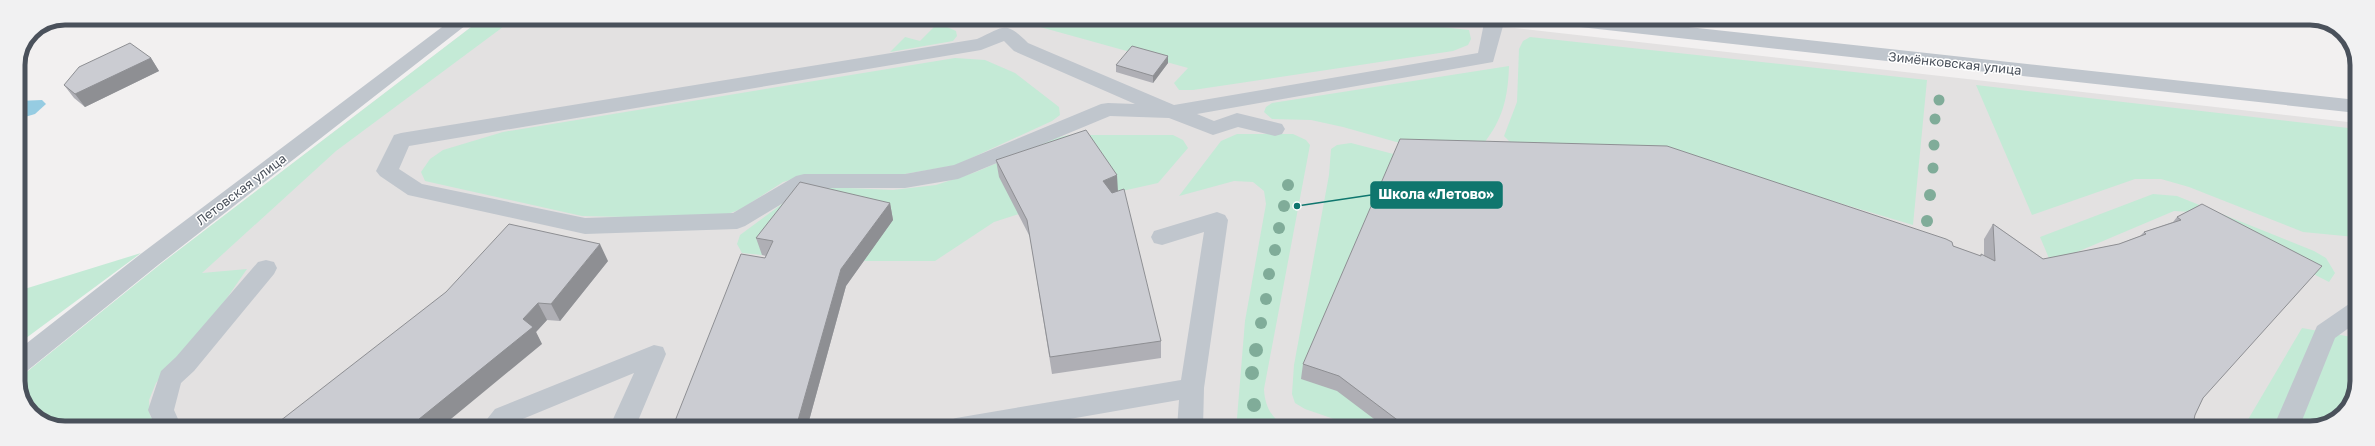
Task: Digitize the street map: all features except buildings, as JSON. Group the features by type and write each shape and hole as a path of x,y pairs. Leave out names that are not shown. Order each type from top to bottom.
{"street":[{"name":"Летовская улица","path":"25,358 449,25"},
{"path":"1276,129 1237,120 1213,128 1172,112 1021,47 1007,34 981,44 401,140 387,171 416,190 585,226 737,221 804,181 905,181 958,172 1108,109 1172,112 1486,58 1494,25"},
{"name":"Зимёнковская улица","path":"1616,25 2350,106"},
{"path":"1162,237 1217,220 1192,388 1190,421"},
{"path":"165,421 161,410 170,378 186,364 266,268"},
{"path":"2289,421 2325,332 2350,315"},
{"path":"499,421 504,416 654,354 625,421"},
{"path":"997,421 1192,388"}],"shaded area":[{"path":"474,25 1488,25 2350,122 2350,387 2346,399 2337,411 2326,418 2310,421 59,421 45,416 38,411 28,397 25,384 25,373 162,263"}],"green space":[{"path":"474,25 506,25 336,151 202,273 247,269 191,350 171,365 156,383 149,400 150,416 154,421 59,421 45,416 38,411 28,397 25,384 25,373 162,263"},
{"path":"936,25 942,25 956,31 957,36 953,41 890,52 905,37 920,41"},
{"path":"1033,25 1425,25 1469,30 1471,39 1468,45 1453,51 1193,90 1179,90 1174,83 1188,68"},
{"path":"1530,37 1927,80 1913,225 1665,151 1511,143 1504,136 1517,102 1519,49 1523,41"},
{"path":"955,58 985,60 1015,73 1059,107 1060,115 1052,121 956,165 905,174 811,174 783,182 741,209 715,219 582,216 425,181 421,172 430,159 443,150 503,132"},
{"path":"1509,66 1506,98 1496,125 1484,143 1414,147 1343,127 1311,120 1272,119 1264,112 1266,107 1272,103"},
{"path":"1976,85 2350,128 2350,206 2348,209 2350,210 2350,237 2303,232 2189,187 2161,179 2135,179 2032,215"},
{"path":"1237,134 1293,134 1306,140 1310,145 1264,389 1266,402 1270,412 1278,421 1238,421 1237,418 1245,321 1266,204 1264,191 1253,182 1234,181 1179,196 1221,141"},
{"path":"1069,135 1173,135 1183,140 1188,148 1158,183 1019,214 994,222 935,261 863,261 805,199 762,255 742,253 737,244 740,235 794,195 826,187 893,190 936,185 976,172 1055,138"},
{"path":"1351,143 1405,157 1469,421 1340,421 1305,409 1295,403 1292,394 1294,365 1329,175 1331,149 1337,145"},
{"path":"2153,194 2177,196 2314,251 2326,258 2335,273 2329,282 2192,212 2174,211 2051,263 2040,237"},
{"path":"141,253 25,339 25,289"},
{"path":"2302,328 2350,337 2350,387 2346,399 2337,411 2326,418 2310,421 2247,421"}],"water":[{"path":"42,100 46,104 35,114 25,117 25,101"}],"place":[{"name":"Школа «Летово»","path":"1297,206"}]}
